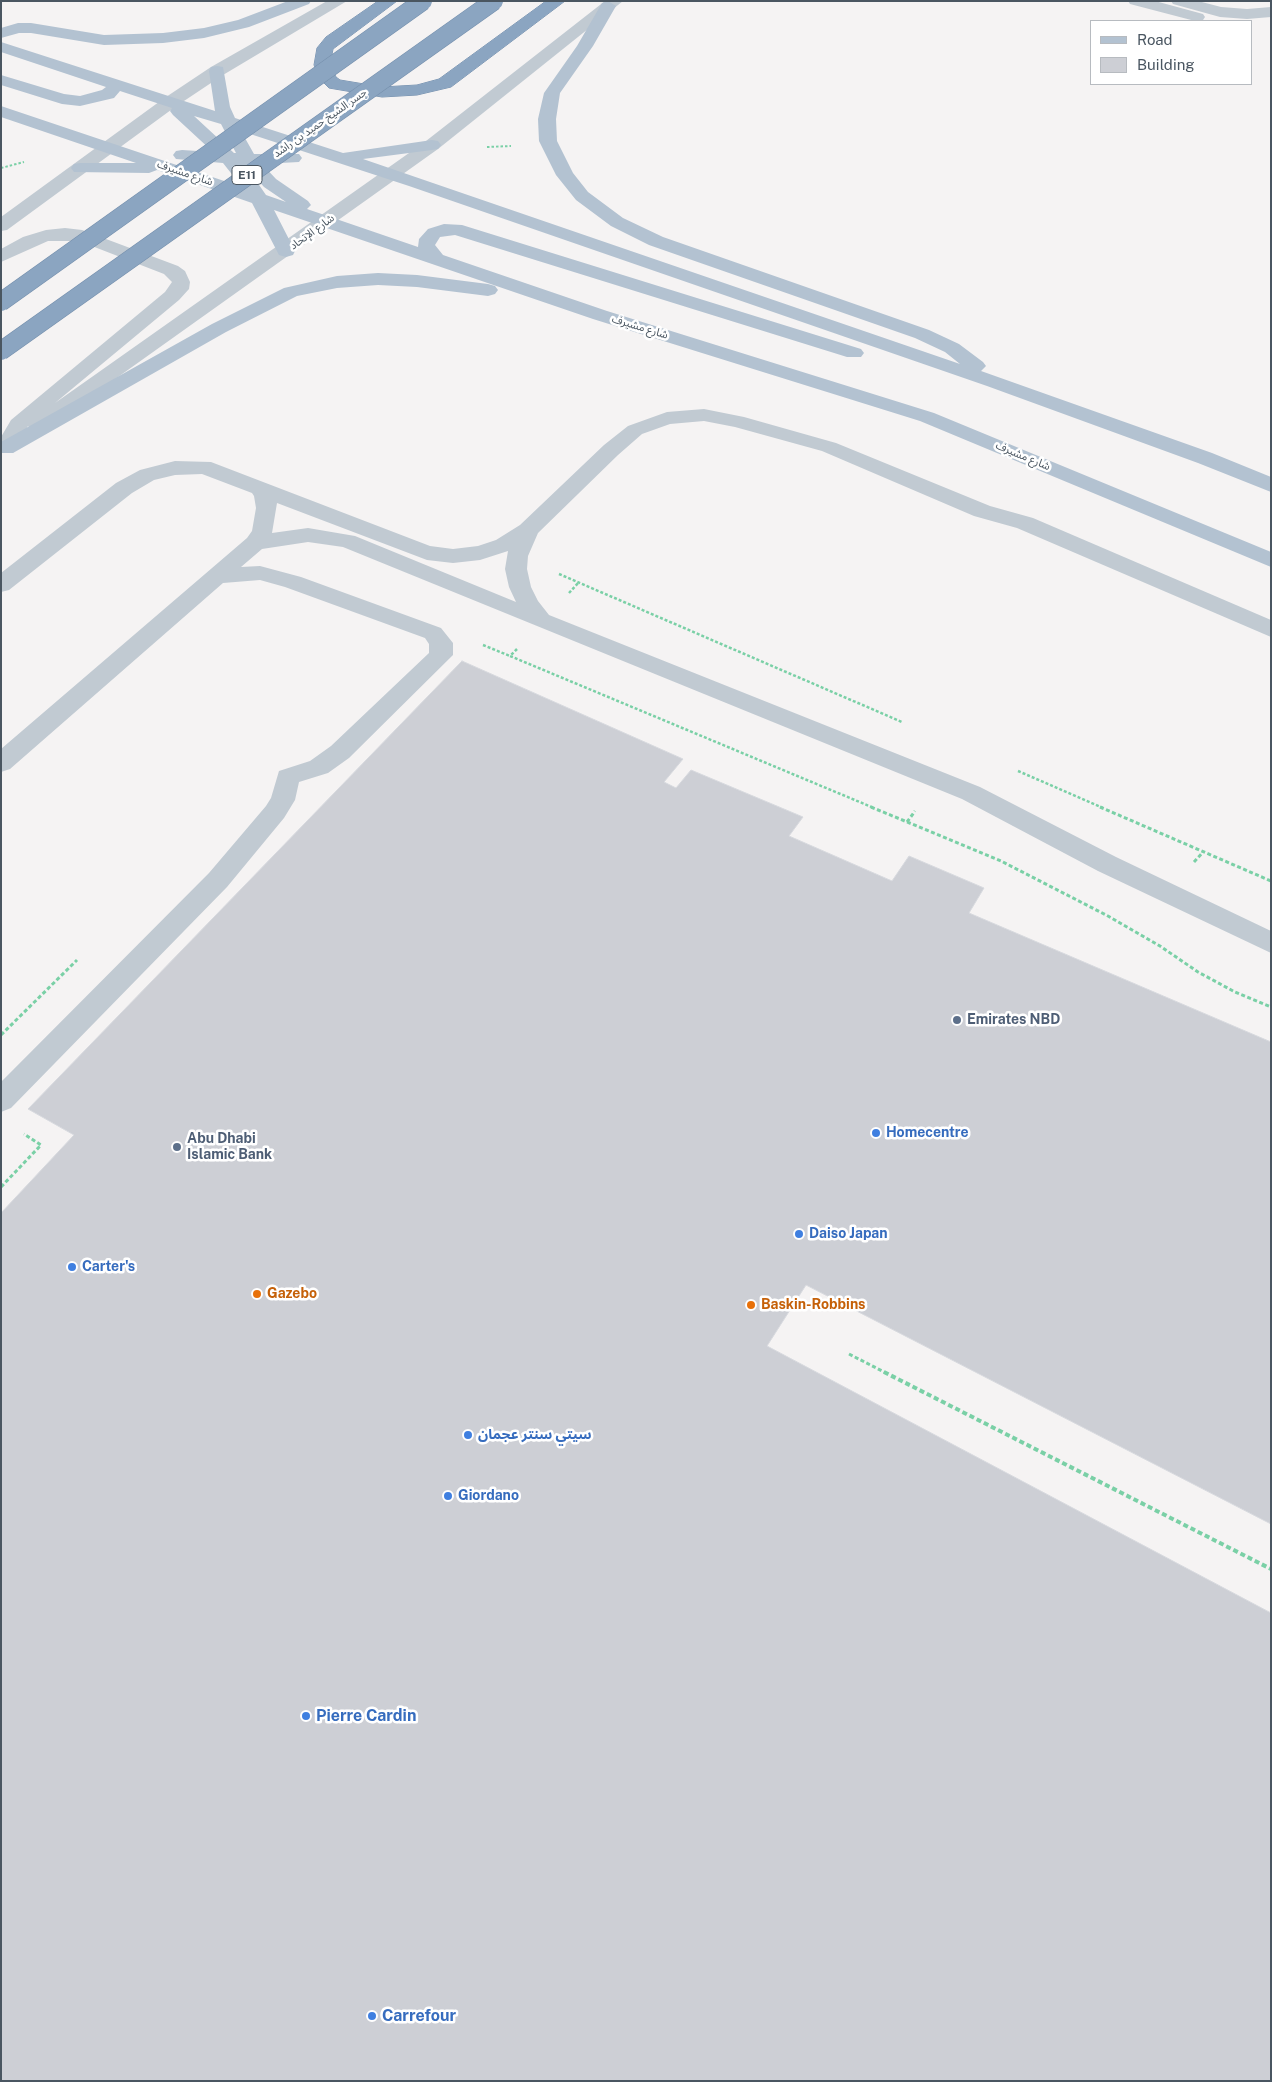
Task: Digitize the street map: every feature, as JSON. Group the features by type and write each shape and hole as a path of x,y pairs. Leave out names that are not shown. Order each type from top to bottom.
{"highway":[{"path":"388,1 332,40 325,48 322,56 322,65 329,80 335,84 382,92 417,90 445,83 557,1"},
{"path":"1,302 424,1"},
{"name":"جسر الشيخ حميد بن راشد","path":"1,351 138,251 494,1"}],"main road":[{"path":"1,33 18,28 30,28 104,40 163,38 204,33 243,24 303,1"},
{"path":"612,4 552,92 547,119 548,141 565,175 582,196 611,218 656,241 922,334 952,348 994,382"},
{"path":"1,47 228,121 331,164 432,145"},
{"path":"217,71 222,107 243,163 286,251"},
{"path":"1,80 62,99 80,101 108,94 116,85"},
{"path":"169,102 243,163 288,197 327,221"},
{"name":"شارع مشيرف","path":"1,111 600,314 927,417 1030,458 1134,504 1271,560"},
{"path":"110,147 302,169"},
{"path":"80,168 171,168 243,163 331,164 392,174 994,382 1205,458 1271,485"},
{"path":"436,259 426,245 428,239 434,233 456,229 940,380 962,383 994,382"},
{"path":"4,450 219,328 291,292 353,281 378,279 417,281 479,288 600,314"}],"street":[{"path":"1,226 169,102 217,71 339,1"},
{"path":"1136,1 1216,20"},
{"path":"1179,1 1220,12 1247,14 1271,12"},
{"path":"1223,1 1261,1"},
{"name":"شارع الإتحاد","path":"4,450 286,251 432,145 612,4"},
{"path":"1252,26 1271,26"},
{"path":"1,256 30,241 46,236 65,234 82,236 170,270 178,275 181,282 179,289 172,296 18,424 4,450"},
{"path":"1,585 87,515 124,488 147,475 175,468 204,467 258,486 427,553 453,556 480,553 504,545 528,530 611,450 635,430 667,418 704,415 755,426 829,447 982,511 1025,523 1129,566 1271,629"},
{"path":"1,764 255,543 263,531 267,508 265,496 258,486"},
{"path":"982,511 1013,533 1271,649"},
{"path":"528,530 517,556 516,569 520,587 528,604 541,621"},
{"path":"255,543 308,535 348,541 541,621 971,793 1107,864 1271,943"},
{"path":"1,1100 218,880 275,812 283,800 288,777 319,767 340,752 440,655 441,643 433,633 293,582 260,573 219,576"}],"path":[{"path":"1,168 29,160"},
{"path":"517,556 906,723"},
{"path":"579,582 510,656 1001,861 1116,921 1205,976 1235,992 1271,1007"},
{"path":"1013,769 1271,881"},
{"path":"849,1354 1271,1568"}],"building":[{"name":"سيتي سنتر عجمان","path":"462,661 683,759 664,782 676,788 691,770 803,817 789,836 892,881 909,856 984,888 969,913 1271,1042 1271,1524 806,1285 767,1346 1271,1613 1271,2081 1,2081 1,1213 74,1135 28,1109"}],"place":[{"name":"Emirates NBD","path":"957,1020"},
{"name":"Homecentre","path":"876,1133"},
{"name":"Abu Dhabi Islamic Bank","path":"177,1147"},
{"name":"Daiso Japan","path":"799,1234"},
{"name":"Carter's","path":"72,1267"},
{"name":"Gazebo","path":"257,1294"},
{"name":"Baskin-Robbins","path":"751,1305"},
{"name":"سيتي سنتر عجمان","path":"468,1435"},
{"name":"Giordano","path":"448,1496"},
{"name":"Pierre Cardin","path":"306,1716"},
{"name":"Carrefour","path":"372,2016"}]}
